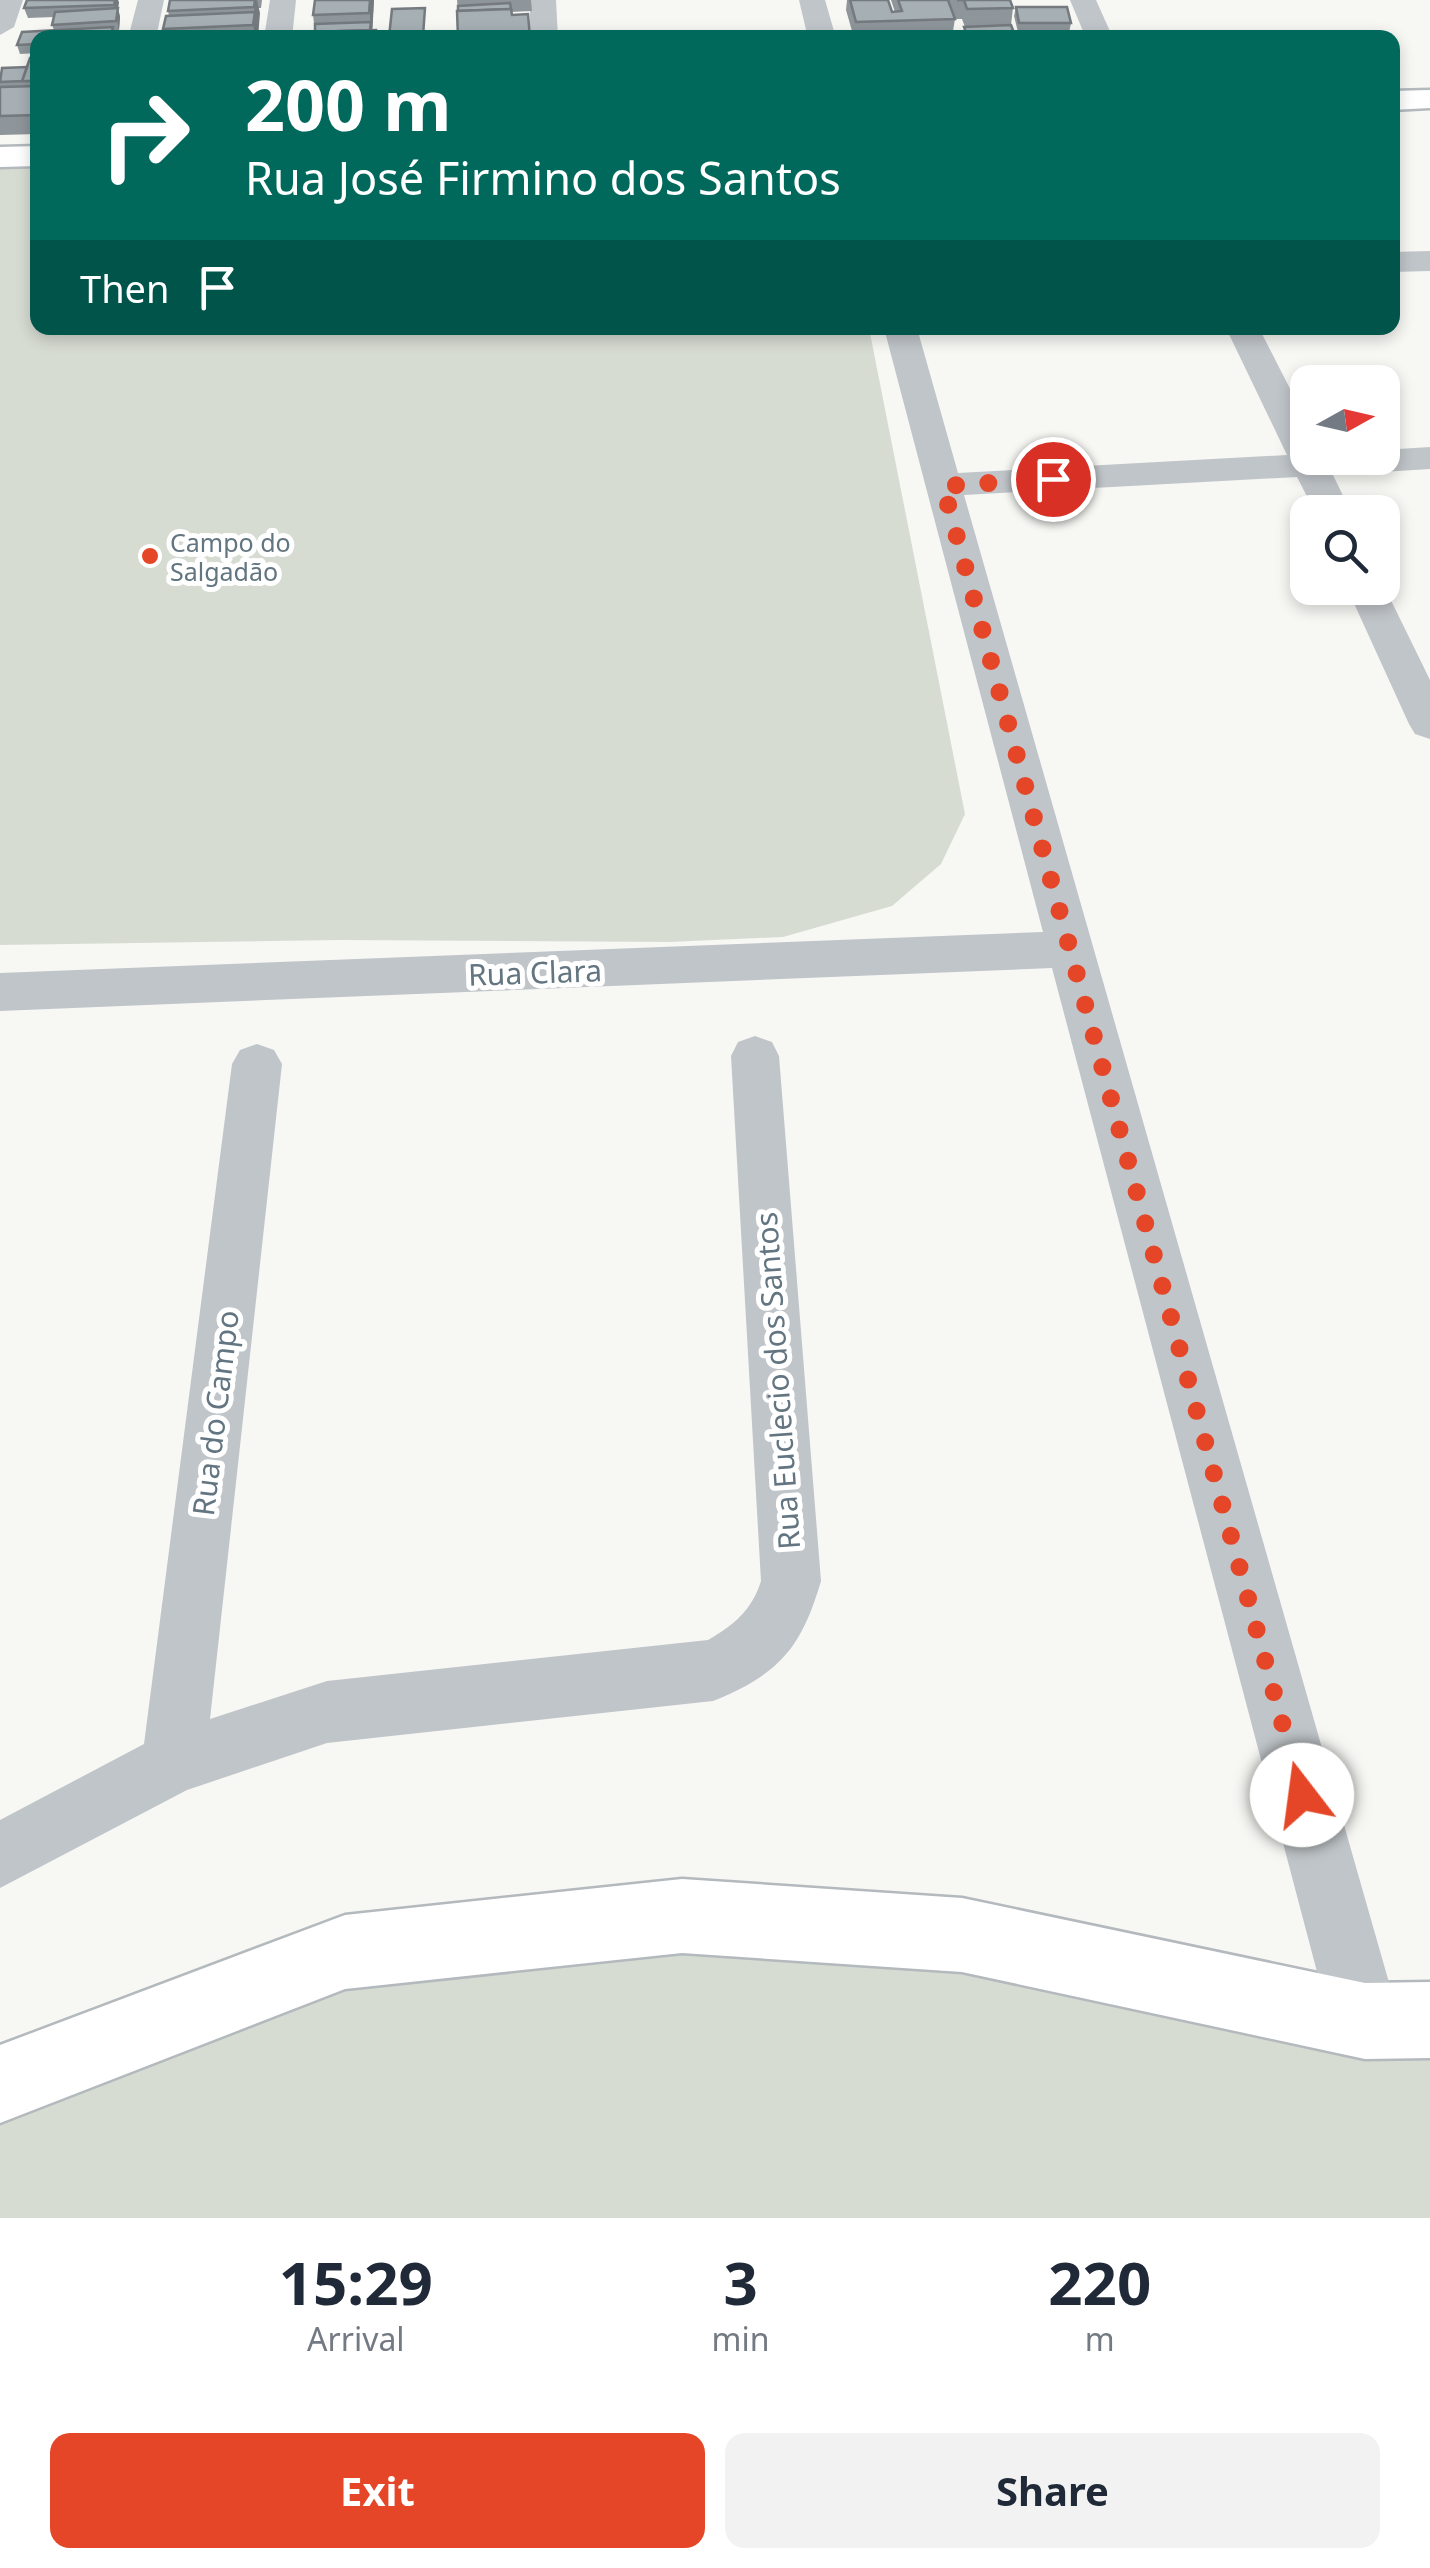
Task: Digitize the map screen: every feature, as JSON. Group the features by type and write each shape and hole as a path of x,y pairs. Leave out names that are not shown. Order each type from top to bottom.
{"street":[{"path":"0,27 10,0"},
{"path":"144,30 151,0"},
{"path":"279,30 283,0"},
{"path":"543,0 544,30"},
{"path":"812,0 820,30"},
{"path":"1083,0 1096,30"},
{"path":"1400,101 1430,100"},
{"path":"0,157 30,156"},
{"path":"1400,262 1430,261"},
{"path":"0,2084 345,1952 682,1916 962,1935 1397,2020 1069,948 902,335"},
{"path":"1246,335 1290,424"},
{"path":"1400,460 1430,458"},
{"path":"943,486 1290,465"},
{"path":"1375,605 1429,721"},
{"name":"Rua Clara","path":"0,992 1069,948"},
{"name":"Rua Euclecio dos Santos","path":"174,1763 326,1712 713,1670 754,1649 781,1620 791,1582 755,1056"},
{"name":"Rua do Campo","path":"174,1763 257,1064"},
{"path":"0,1855 174,1763"}],"shaded area":[{"path":"30,160 30,335 870,335 965,814 941,864 892,906 783,937 669,942 340,940 0,945 0,161"},
{"path":"711,1936 1430,2029 1430,2218 0,2218 0,2095 361,1975"}],"building":[{"path":"27,0 115,0 114,5 24,8"},
{"path":"170,0 255,0 254,7 168,11"},
{"path":"315,0 370,0 369,13 313,15"},
{"path":"850,0 888,0 892,12 902,11 898,0 948,0 955,19 856,22"},
{"path":"964,0 1010,0 1013,8 967,9"},
{"path":"510,3 511,9 458,11 458,6"},
{"path":"1016,7 1067,7 1071,23 1019,23"},
{"path":"118,8 116,21 52,25 55,12"},
{"path":"425,8 423,30 390,30 392,9"},
{"path":"511,9 512,15 528,14 529,30 458,30 457,11"},
{"path":"255,12 253,25 163,29 166,16"},
{"path":"371,22 370,30 315,30 315,24"},
{"path":"1011,25 1013,30 965,30 964,27"},
{"path":"113,27 112,30 58,30"},
{"path":"22,32 30,32 30,44 17,45"},
{"path":"30,58 30,81 22,81"},
{"path":"27,67 22,81 0,82 2,68"},
{"path":"30,86 30,115 0,116 0,87"}],"place":[{"name":"Campo do Salgadão","path":"150,556"}],"route":[{"path":"1053,479 943,486 1302,1795"}]}
